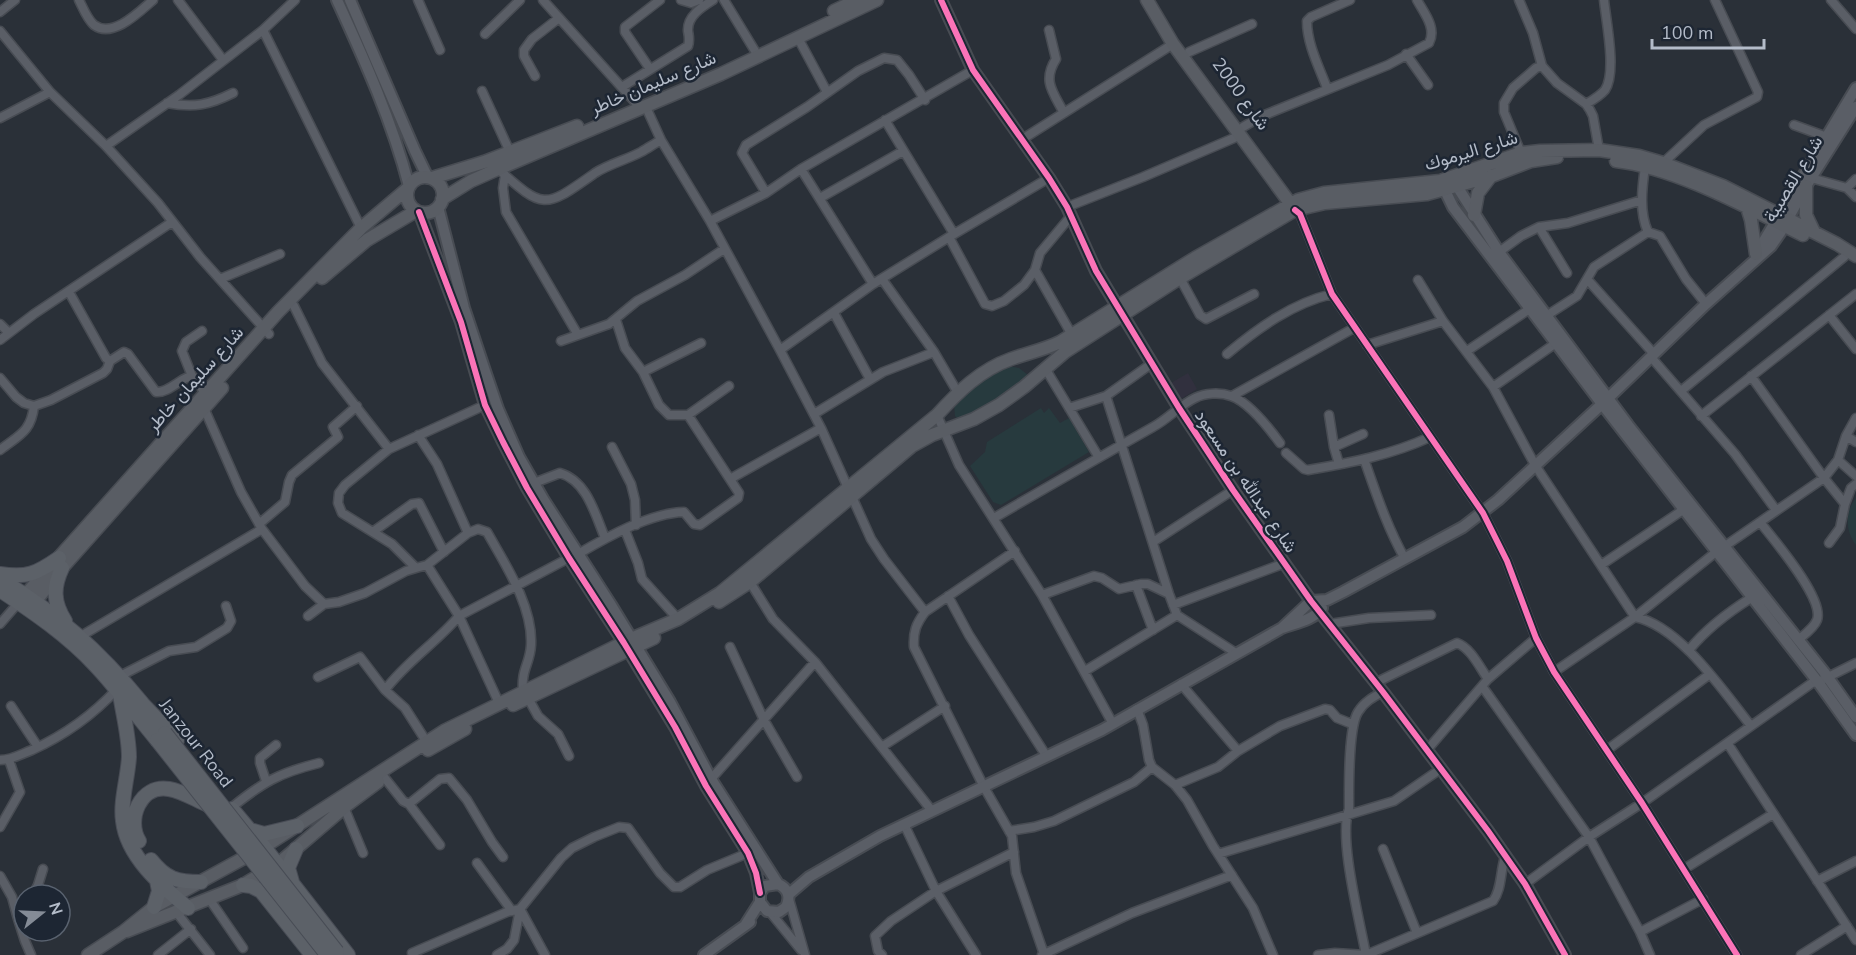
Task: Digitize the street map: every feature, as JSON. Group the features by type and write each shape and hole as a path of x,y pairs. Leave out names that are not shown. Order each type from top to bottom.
{"main road":[{"name":"شارع سليمان خاطر","path":"440,203 471,181 501,172 857,0"},
{"name":"شارع سليمان خاطر","path":"430,178 510,152 722,74 877,0"},
{"path":"1147,0 1173,44 1242,131"},
{"name":"شارع 2000","path":"1154,0 1178,39 1297,207"},
{"name":"شارع اليرموك","path":"1449,184 1521,153 1540,150 1599,150 1639,156 1664,163 1723,186 1850,257"},
{"name":"شارع اليرموك","path":"1297,207 1325,202 1403,197 1449,184 1492,176 1531,161 1552,157 1588,157 1645,167 1814,233 1850,257 1856,266"},
{"path":"1474,215 1478,192 1492,176"},
{"path":"419,177 430,178 442,189 440,203 428,213 418,212 407,200 408,187 419,177"},
{"path":"1808,182 1806,215 1814,233"},
{"name":"شارع سليمان خاطر","path":"28,602 205,394 266,332 361,228 408,187"},
{"path":"630,645 678,626 750,582 937,416 958,393 990,368 1050,347 1119,311 1180,278 1297,207"},
{"path":"123,932 210,900 243,885 278,864 344,807 384,777 526,695 678,619 729,586 912,446 974,419 999,405 1119,311 1195,258 1297,207"},
{"path":"1747,207 1751,220 1754,259"},
{"name":"شارع سليمان خاطر","path":"61,563 204,408 266,332 327,273 367,240 418,212"},
{"path":"1020,357 1032,364 1034,378"},
{"path":"0,574 20,577 61,563"},
{"path":"61,563 55,597 58,610 68,625"},
{"name":"Janzour Road","path":"0,579 119,686 137,698 208,805 338,954"},
{"name":"Janzour Road","path":"0,590 28,602 68,625 81,636 119,686 338,954"},
{"path":"119,686 129,756 122,821 135,853 157,881 174,896 182,910"},
{"path":"87,955 123,932 154,907 264,847 426,741 499,703 526,695"},
{"path":"137,698 166,727 278,864 338,954"},
{"path":"201,882 180,882 163,873 140,845 133,821 136,806 150,792 160,788 175,791 208,805"},
{"path":"250,830 264,834 297,826"},
{"path":"294,886 288,867 296,849"},
{"path":"154,907 159,891 157,881"},
{"path":"243,885 261,891 312,955"}],"street":[{"path":"0,12 15,0"},
{"path":"78,0 88,19 93,25 101,28 116,27 153,0"},
{"path":"178,0 223,60"},
{"path":"106,147 263,30 285,3 295,0"},
{"path":"337,0 375,82 400,150 408,187"},
{"path":"350,0 411,142 430,178"},
{"path":"418,0 440,50"},
{"path":"485,34 520,0"},
{"path":"543,0 622,87 640,103 710,221 814,414 871,539 925,612"},
{"path":"650,69 625,32 625,27 660,0"},
{"path":"681,0 691,3 699,0"},
{"path":"622,87 688,46 690,19 713,0"},
{"path":"724,0 755,51"},
{"name":"شارع عبدالله بن مسعود","path":"941,0 973,70 1049,178 1096,271 1179,408 1311,601 1442,768 1525,884 1565,955"},
{"path":"1327,88 1307,29 1307,21 1311,17 1350,0"},
{"path":"885,120 951,236 985,304 998,305 1024,285 1035,270 1040,253 1068,212 1242,131 1262,116 1388,65 1429,43 1432,36 1431,26 1417,0"},
{"path":"1519,0 1533,33 1542,66 1567,92 1586,104 1593,116 1599,150"},
{"path":"1586,104 1600,95 1610,76 1604,0"},
{"path":"1664,163 1704,125 1757,98 1758,93 1715,0"},
{"path":"1831,0 1856,29"},
{"path":"535,76 524,56 524,50 532,39 559,18"},
{"path":"1189,52 1252,24"},
{"path":"263,30 361,228"},
{"path":"1049,30 1056,59 1050,69 1048,80 1064,113"},
{"path":"0,31 50,92 158,203 266,332"},
{"path":"798,38 827,92"},
{"path":"1021,140 1173,44"},
{"path":"1406,54 1428,85"},
{"path":"766,193 745,160 743,149 750,141 807,107 866,67 890,58 897,60 925,100"},
{"path":"1521,153 1504,112 1504,103 1513,88 1531,71 1542,66"},
{"path":"710,221 766,193 801,169 885,120 925,100 973,70"},
{"path":"1282,628 1311,601 1327,600 1463,527 1483,513 1605,401 1754,259 1781,220 1856,88"},
{"path":"482,91 510,152"},
{"path":"0,118 50,92"},
{"path":"167,103 182,106 210,103 233,93"},
{"name":"شارع القصيبة","path":"1781,220 1856,107"},
{"path":"1794,125 1827,137"},
{"path":"501,172 530,196 554,199 569,192 603,168 641,152 661,140"},
{"path":"820,198 903,151"},
{"path":"1645,167 1642,200 1644,224 1648,232 1660,236 1686,279 1706,304"},
{"path":"801,169 873,284"},
{"path":"501,172 506,212 578,335"},
{"path":"780,350 873,284 1049,178"},
{"path":"1847,188 1856,179"},
{"path":"1808,182 1847,188 1856,197"},
{"path":"1449,184 1474,215 1683,510 1721,549 1751,598 1819,678 1856,717"},
{"path":"1449,184 1453,207 1556,343 1628,425 1721,549 1798,640 1819,678 1856,735"},
{"path":"1499,252 1521,236 1539,227 1568,223 1642,200"},
{"path":"440,203 464,308 498,409 519,457 574,556"},
{"path":"1297,207 1332,294 1483,513 1507,561 1536,639 1554,672 1642,803 1737,955"},
{"path":"418,212 461,322 485,405 527,489 670,702 711,779 789,897 804,954"},
{"path":"0,340 172,222"},
{"path":"1539,227 1567,273"},
{"path":"1546,316 1577,296 1594,267 1648,232"},
{"path":"561,340 596,330 616,320 637,301 685,275 724,249"},
{"path":"220,279 280,254"},
{"path":"1681,390 1850,257"},
{"path":"1035,270 1072,335"},
{"path":"1180,278 1200,315 1206,319 1254,294"},
{"path":"882,279 934,352 958,393"},
{"path":"1587,279 1735,454 1776,510"},
{"path":"1418,280 1443,321 1493,387 1535,465 1635,617 1658,624 1689,650 1751,726"},
{"path":"69,292 106,358 110,361"},
{"path":"1227,354 1245,339 1288,312 1316,298 1332,294"},
{"path":"1701,416 1856,294"},
{"path":"294,306 322,363 389,449"},
{"path":"1467,351 1531,308"},
{"path":"834,313 870,379"},
{"path":"1829,315 1856,349"},
{"path":"616,320 625,348 643,372 664,412 673,416 688,415 729,386"},
{"path":"1367,345 1443,321"},
{"path":"0,324 9,333"},
{"path":"1232,396 1354,328"},
{"path":"202,330 186,342 182,351 192,376 205,394"},
{"path":"643,372 701,343"},
{"path":"1493,387 1556,343"},
{"path":"0,378 24,403 34,406 51,400 103,373 110,361 124,352 128,354 156,392 161,393 186,377 192,376"},
{"path":"814,414 883,372 934,352"},
{"path":"1069,408 1106,396 1152,364"},
{"path":"1045,368 1098,456"},
{"path":"1751,376 1845,504"},
{"path":"994,518 1098,456 1159,424 1179,408 1200,396 1219,394 1232,396 1262,419 1280,443"},
{"path":"1106,396 1177,615 1236,653"},
{"path":"416,568 392,544 342,513 337,498 345,485 389,449 485,405"},
{"path":"0,450 29,427 33,420 34,406"},
{"path":"81,636 261,526 285,502 292,475 338,437 333,427 357,406"},
{"path":"204,408 231,470 261,526 306,586 324,603"},
{"path":"385,690 421,651 447,630 459,616 605,538 636,525 680,512 685,513 696,525 704,524 738,498 739,493 688,415"},
{"path":"1329,415 1339,464"},
{"path":"937,416 959,465 1042,596 1113,724"},
{"path":"1554,672 1635,617 1721,549 1824,478 1838,460 1846,436 1856,418"},
{"path":"730,479 821,428"},
{"path":"1334,447 1363,434"},
{"path":"418,435 437,464 468,533"},
{"path":"1846,436 1856,442"},
{"path":"1286,453 1308,470 1404,449 1430,437"},
{"path":"612,447 631,484 635,500 636,525"},
{"path":"1364,459 1379,502 1405,559"},
{"path":"1838,460 1856,476"},
{"path":"534,483 560,473 578,482 605,538"},
{"path":"1829,543 1840,528 1845,504 1851,488 1856,484"},
{"path":"1153,542 1233,490"},
{"path":"374,531 412,504 418,503 444,552"},
{"path":"1601,565 1683,510"},
{"path":"1760,522 1806,584 1814,599 1818,614 1817,620 1798,640"},
{"path":"308,616 324,603 339,602 365,593 406,571 427,565 468,533 478,529 487,532 517,585 526,615 531,645 523,675 526,695 538,716 558,734 569,756"},
{"path":"625,530 642,579 678,619"},
{"path":"1014,551 925,612 913,634 914,647 984,787 1009,831 1016,873 1043,954 1132,913 1232,875"},
{"path":"1173,604 1285,563"},
{"path":"427,565 459,616 499,703"},
{"path":"1042,596 1094,576 1102,578 1119,589 1148,584 1169,594"},
{"path":"750,582 773,620 815,662 932,811"},
{"path":"1136,585 1153,630"},
{"path":"948,596 969,634 1047,757"},
{"path":"1689,650 1710,627 1751,598"},
{"path":"764,904 782,910 789,897 809,877 880,836 1113,724 1282,628 1308,619 1320,612 1327,600"},
{"path":"0,624 28,602"},
{"path":"0,827 20,792 5,760 38,747 77,725 96,711 119,686 168,651 189,650 217,635 227,628 231,621 226,606"},
{"path":"1085,671 1177,615"},
{"path":"1330,624 1369,618 1431,615"},
{"path":"1427,750 1485,683 1536,639"},
{"path":"1375,683 1457,643 1463,645 1485,683 1589,837 1650,955"},
{"path":"630,645 706,786 748,853 764,904 804,954"},
{"path":"730,647 764,720 797,777"},
{"path":"318,677 360,657 385,690 405,708 426,741"},
{"path":"1525,884 1589,837 1728,744 1819,678 1856,657"},
{"path":"711,779 815,662"},
{"path":"1819,678 1856,663"},
{"path":"1607,750 1710,674"},
{"path":"1181,684 1238,751"},
{"path":"1366,955 1345,830 1349,808 1352,724 1364,704 1370,698 1383,692"},
{"path":"11,706 38,747"},
{"path":"882,746 945,706"},
{"path":"1137,709 1152,766 1175,785 1187,800 1253,908 1273,955"},
{"path":"1175,785 1218,766 1280,726 1325,709 1330,710 1337,718 1352,724"},
{"path":"1728,744 1856,940"},
{"path":"266,781 260,758 276,745"},
{"path":"231,808 266,781 319,763"},
{"path":"1009,831 1053,821 1134,782 1152,766"},
{"path":"1218,854 1394,801 1442,768"},
{"path":"384,777 403,801 409,804 440,846"},
{"path":"409,804 440,779 449,778 467,800 503,857"},
{"path":"344,807 363,853"},
{"path":"1684,869 1773,814"},
{"path":"904,824 936,891 976,955"},
{"path":"412,952 516,910 572,848 619,827 628,828 667,882 674,887 680,887 707,870 748,853"},
{"path":"1383,849 1417,933"},
{"path":"882,955 874,940 879,931 936,891 1014,852"},
{"path":"1318,955 1335,953 1366,955 1493,901 1499,888 1505,858"},
{"path":"1817,881 1856,861"},
{"path":"477,863 516,910 545,955"},
{"path":"40,883 43,869"},
{"path":"0,876 12,897"},
{"path":"704,955 746,924 764,904 765,886 809,877"},
{"path":"1640,932 1702,899"},
{"path":"210,900 243,948"},
{"path":"182,910 191,929 210,955"},
{"path":"497,955 507,949 514,940 516,910"},
{"path":"1801,955 1847,926"},
{"path":"158,955 191,929"}],"shaded area":[{"path":"1188,373 1197,389 1181,399 1171,383"}],"green space":[{"path":"1006,366 1019,368 1028,375 1027,381 960,421 955,416 954,404 966,390"},
{"path":"1041,408 1044,413 1049,408 1060,423 1069,418 1089,452 1001,505 993,502 970,466 985,452 987,442"},
{"path":"1856,498 1856,545 1848,527 1848,515"}],"cycle path":[{"path":"941,0 973,70 1067,207 1096,271 1179,408 1311,601 1488,831 1525,884 1565,955"},
{"path":"1295,210 1300,214 1332,294 1483,513 1507,561 1536,638 1554,672 1642,803 1737,955"},
{"path":"419,212 461,322 485,405 503,442 527,488 675,727 706,786 748,853 756,873 760,893"}]}
